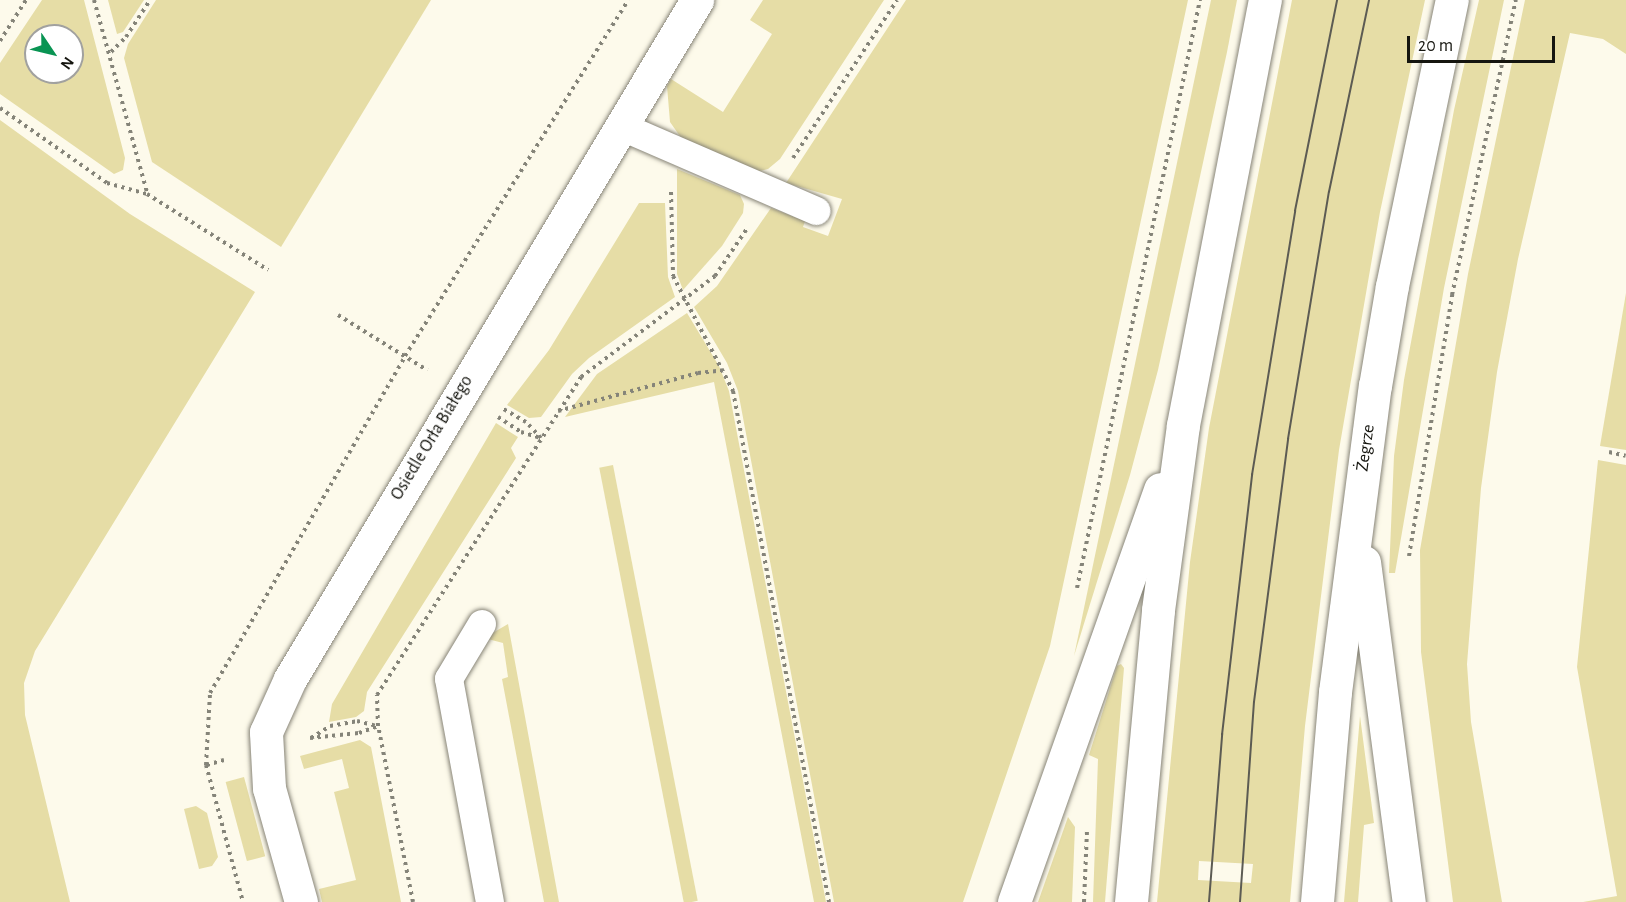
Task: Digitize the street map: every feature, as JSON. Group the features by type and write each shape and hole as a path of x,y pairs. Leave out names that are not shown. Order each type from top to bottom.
{"street":[{"name":"Osiedle Orła Białego","path":"301,902 269,788 266,732 290,679 697,0"},
{"path":"1131,902 1156,633 1182,425 1265,0"},
{"name":"Żegrze","path":"1317,902 1334,703 1357,513 1392,286 1452,0"},
{"path":"1014,902 1182,425"},
{"path":"1357,513 1409,902"}],"lane":[{"path":"620,126 816,211"},
{"path":"482,624 449,680 490,902"}],"path":[{"path":"0,41 26,0"},
{"path":"94,0 111,52 147,194"},
{"path":"111,52 126,37 150,0"},
{"path":"206,765 210,693 405,356 628,0"},
{"path":"413,902 378,726 377,695 581,377 685,302 715,276 897,0"},
{"path":"1075,595 1200,0"},
{"path":"1408,558 1452,295 1516,0"},
{"path":"0,108 107,183 147,194 268,270"},
{"path":"671,189 673,276 685,302 726,370 734,391 829,902"},
{"path":"338,315 405,356"},
{"path":"558,411 698,373 726,370"},
{"path":"494,407 526,422 541,438"},
{"path":"499,418 521,432 541,438"},
{"path":"1609,452 1626,456"},
{"path":"311,738 330,726 357,721 378,726"},
{"path":"333,737 378,726"}],"shaded area":[{"path":"42,0 84,0 125,158 123,170 114,174 0,94 0,63 24,27 24,84 84,84 84,24 26,24"},
{"path":"108,0 144,0 123,32 117,34"},
{"path":"156,0 431,0 281,247 152,162 124,58 128,44"},
{"path":"763,0 884,0 780,159 768,169 756,172 684,142 670,122 667,86 671,79 723,112 772,34 750,20"},
{"path":"906,0 1188,0 1050,646 963,902 834,902 738,391 727,363 694,307 717,286 771,208 805,221 803,227 828,236 842,199 786,183"},
{"path":"1211,0 1237,0 1227,52 1158,370 1130,475 1074,656"},
{"path":"1292,0 1425,0 1380,212 1339,450 1305,726 1290,902 1157,902 1190,562 1209,428","holes":["1199,861 1253,864 1251,883 1198,880"]},
{"path":"1479,0 1504,0 1444,288 1395,573 1389,573 1394,456 1404,380 1454,110"},
{"path":"1525,0 1626,0 1626,54 1603,39 1570,33 1518,259 1497,372 1481,488 1467,664 1471,722 1502,902 1453,902 1421,652 1420,550 1468,274"},
{"path":"0,120 130,214 255,292 35,651 24,683 25,715 70,902 0,902"},
{"path":"677,169 740,195 744,204 743,213 722,246 683,290 677,274"},
{"path":"639,203 665,203 668,277 675,297 589,358 572,374 541,417 529,418 507,405 549,350"},
{"path":"1626,293 1626,450 1600,446"},
{"path":"687,313 719,366 729,391 826,902 814,902 714,382 565,417 597,374"},
{"path":"496,423 518,437 511,448 516,458 367,692 364,711 356,717 329,722 332,704"},
{"path":"1598,460 1626,465 1626,902 1583,902 1617,896 1577,667"},
{"path":"613,465 698,901 684,902 599,468"},
{"path":"508,624 559,902 544,902 502,679 508,677 503,643 484,638"},
{"path":"1121,664 1124,668 1105,902 1093,902 1098,759 1089,755 1117,666"},
{"path":"1360,716 1374,823 1364,825 1358,902 1344,902"},
{"path":"360,740 371,747 401,902 322,902 319,889 356,880 334,792 349,788 342,759 304,769 300,756"},
{"path":"244,777 265,856 247,861 226,782"},
{"path":"196,806 207,813 218,857 212,866 199,869 184,809"},
{"path":"1068,817 1075,827 1072,902 1038,902"}],"tram line":[{"path":"1209,902 1222,735 1252,475 1295,211 1337,0"},
{"path":"1240,902 1254,702 1288,439 1329,192 1369,0"}]}
